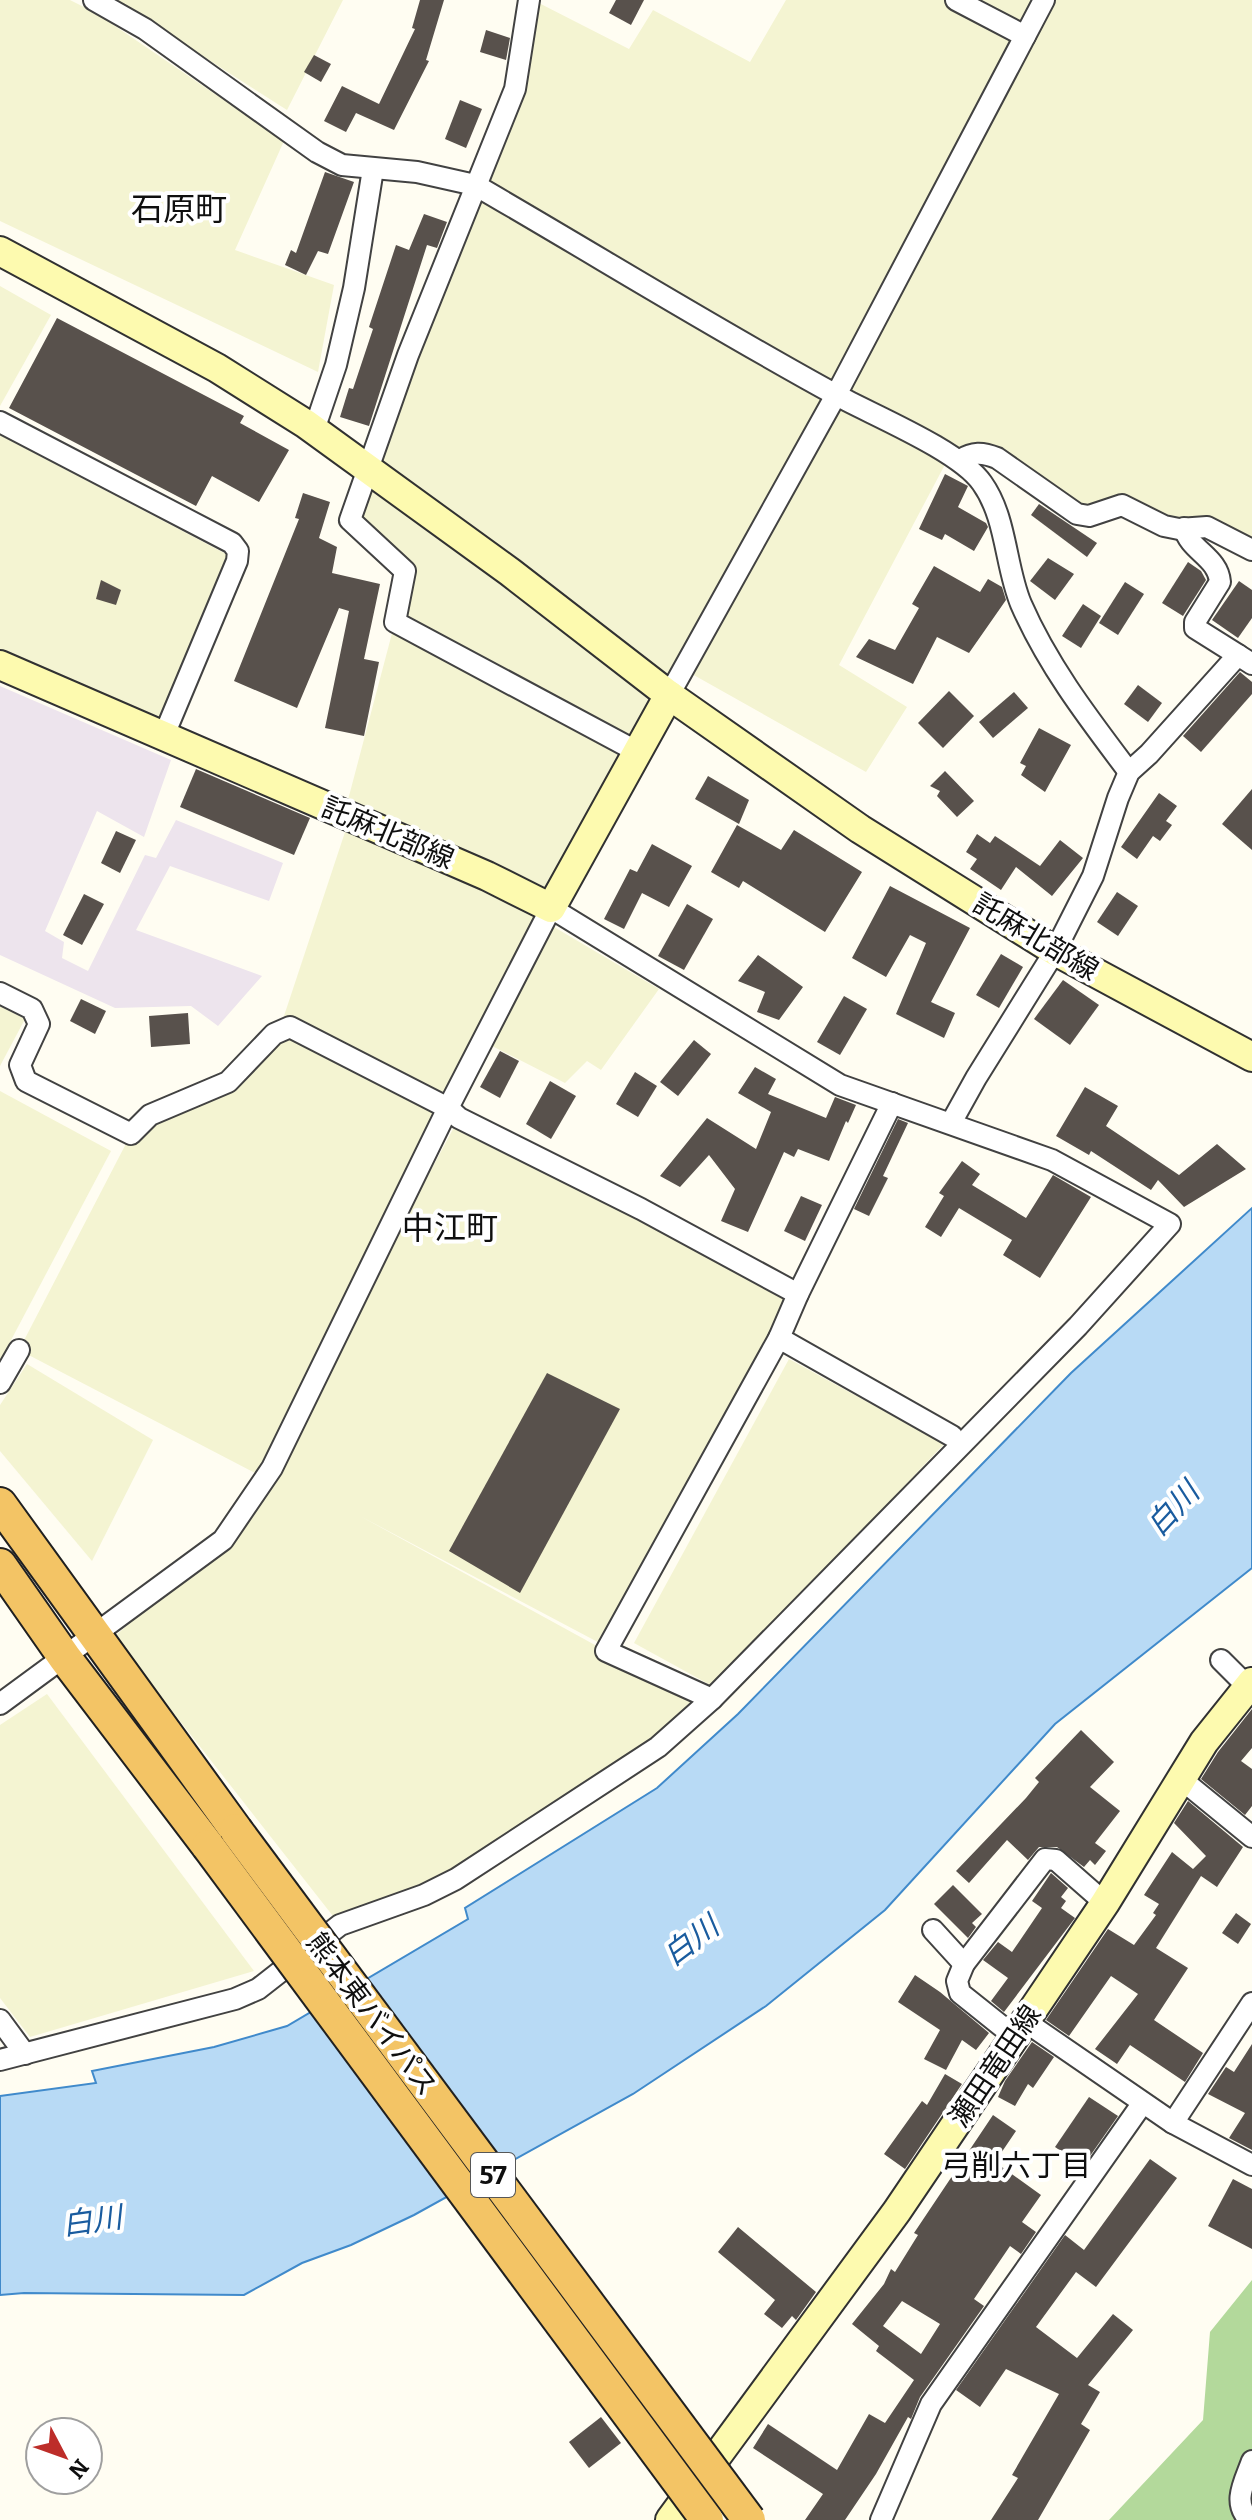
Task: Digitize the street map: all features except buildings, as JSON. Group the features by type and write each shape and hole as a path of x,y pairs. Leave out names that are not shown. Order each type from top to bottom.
{"highway":[{"name":"熊本東バイパス","path":"0,1504 236,1830 749,2520"},
{"name":"熊本東バイパス","path":"0,1565 65,1658 707,2520"}],"main road":[{"name":"託麻北部線","path":"0,251 217,368 314,430 510,572 669,695 860,829 1055,951 1252,1057"},
{"name":"託麻北部線","path":"0,665 487,876 551,908"},
{"path":"551,908 669,695"},
{"name":"瀬田竜田線","path":"670,2520 897,2211 1105,1903 1204,1742 1250,1684"}],"street":[{"path":"94,0 145,29 317,152 342,165 417,172 475,185 836,395 960,460 982,482 994,505 1021,602 1052,663 1076,703 1129,772"},
{"path":"529,0 515,89 408,355 350,520 405,571 395,622 636,751"},
{"path":"956,0 1025,36"},
{"path":"669,695 836,395 1044,0"},
{"path":"314,430 340,350 354,288 373,169"},
{"path":"0,422 232,543 238,551 237,561 164,735"},
{"path":"960,460 971,453 997,458 1077,514 1089,516 1122,505 1164,526 1207,527 1252,550"},
{"path":"951,1123 1055,951 1093,876 1129,772 1245,659 1195,628 1195,622 1220,582 1220,576 1212,562 1190,543 1184,528"},
{"path":"0,1704 223,1540 272,1468 448,1108 551,908 840,1085 1052,1160 1170,1224 1078,1326 712,1699 658,1747 456,1879 424,1895 340,1925 258,1989 235,1999 0,2060"},
{"path":"0,993 32,1009 39,1024 20,1065 26,1081 131,1134 150,1115 228,1082 274,1034 290,1027 798,1294"},
{"path":"712,1699 606,1651 779,1338 892,1103"},
{"path":"779,1338 952,1436"},
{"path":"0,1383 19,1350"},
{"path":"1221,1660 1250,1684"},
{"path":"1181,1779 1252,1837"},
{"path":"1105,1903 1056,1860 1045,1859 964,1964 957,1981 960,1993 1173,2123 1252,2165"},
{"path":"933,1930 964,1964"},
{"path":"1173,2123 1249,2013"},
{"path":"0,2020 25,2054"},
{"path":"881,2520 931,2404 1142,2104"},
{"path":"1250,2520 1240,2504 1241,2490 1252,2461"}],"shaded area":[{"path":"0,686 171,760 144,837 97,811 45,931 64,942 62,958 88,971 145,855 156,858 176,820 283,863 269,901 170,866 136,930 262,976 218,1026 191,1006 115,1008 0,955"}],"green space":[{"path":"0,0 70,0 96,13 284,141 235,250 334,285 318,372 0,221"},
{"path":"108,0 343,0 287,110 137,14"},
{"path":"533,0 629,49 653,10 750,62 786,0 1252,0 1252,550 1122,505 1089,516 997,458 950,455 839,665 907,707 866,772 683,669 551,908 344,815 395,622 405,571 350,520 475,185"},
{"path":"0,286 51,315 0,406"},
{"path":"0,435 228,555 158,724 0,655"},
{"path":"347,826 543,911 443,1099 283,1019"},
{"path":"554,927 659,989 601,1070 587,1061 565,1083 492,1046"},
{"path":"0,1006 25,1019 0,1066"},
{"path":"290,1027 448,1109 257,1474 19,1350 131,1134 228,1082"},
{"path":"0,1091 111,1151 0,1361"},
{"path":"459,1118 797,1298 609,1648 360,1516 697,1701 658,1747 456,1879 340,1925 114,1637 223,1540 271,1468"},
{"path":"789,1359 944,1444 714,1687 634,1643"},
{"path":"27,1364 153,1440 92,1561 0,1451 0,1405"},
{"path":"47,1694 254,1971 30,2037 0,1998 0,1725"},
{"path":"1252,2280 1252,2520 1109,2520 1203,2420 1210,2332"}],"water":[{"name":"白川","path":"1252,1208 1252,1568 1055,1724 885,1910 766,2006 633,2094 414,2215 351,2245 302,2263 244,2295 0,2295 0,2096 96,2083 92,2071 214,2047 287,2026 468,1919 465,1908 657,1788 738,1714 1071,1373"}],"district":[{"name":"石原町","path":"179,209"},
{"name":"中江町","path":"450,1228"},
{"name":"弓削六丁目","path":"1016,2166"}]}
